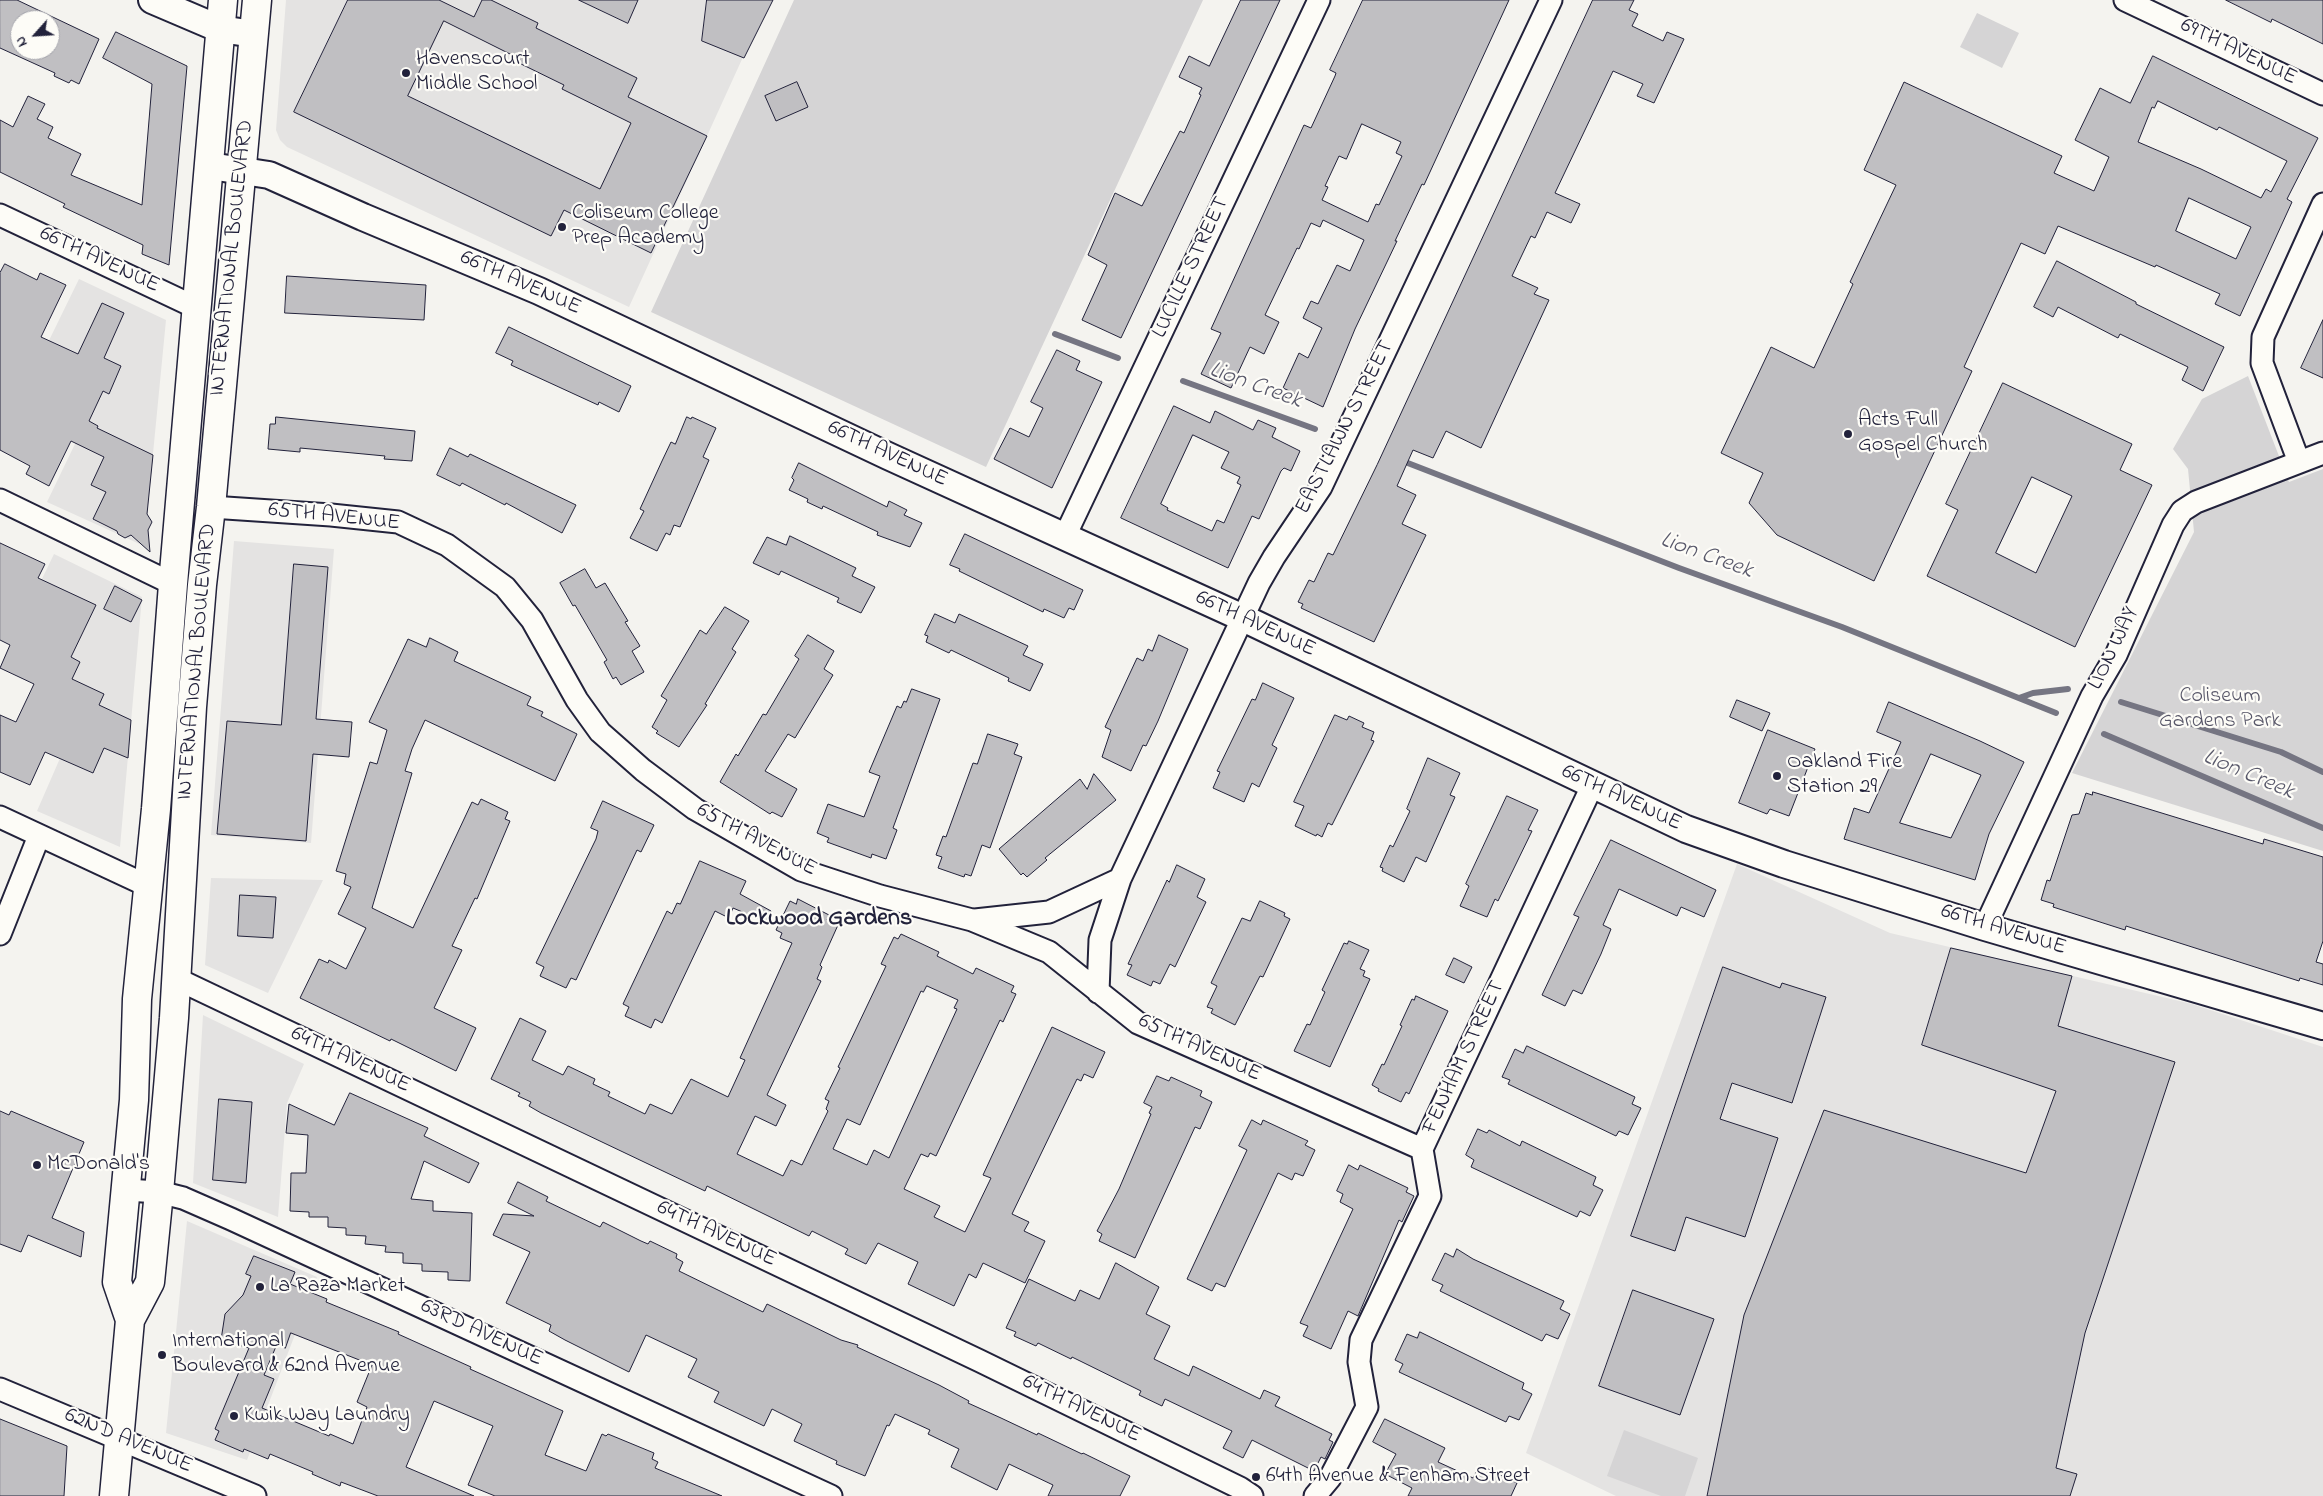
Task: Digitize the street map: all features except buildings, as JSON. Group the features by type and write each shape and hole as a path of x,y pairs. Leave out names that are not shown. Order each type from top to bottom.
{"main road":[{"name":"INTERNATIONAL BOULEVARD","path":"130,1320 118,1282 134,1100 136,999 156,809 173,584 223,0"},
{"name":"INTERNATIONAL BOULEVARD","path":"114,1496 130,1320 150,1282 160,1192 176,979 192,707 256,0"}],"street":[{"path":"152,0 220,29 254,34"},
{"name":"LUCILLE STREET","path":"1065,536 1319,0"},
{"name":"EASTLAWN STREET","path":"1098,992 1100,940 1120,879 1243,618 1274,557 1321,487 1551,0"},
{"name":"69TH AVENUE","path":"2125,0 2323,94"},
{"name":"66TH AVENUE","path":"210,166 269,175 539,292 1243,618 1592,786 1701,835 1784,864 1985,927 2323,1026"},
{"path":"2299,462 2262,363 2263,338 2323,204"},
{"name":"66TH AVENUE","path":"0,215 198,308"},
{"name":"LION WAY","path":"1985,927 2092,696 2116,654 2173,525 2182,511 2196,502 2323,453"},
{"path":"0,500 173,584"},
{"name":"65TH AVENUE","path":"211,507 332,515 398,522 447,545 505,587 532,620 577,700 600,732 643,770 695,809 801,870 880,896 972,920 1049,952 1138,1023 1422,1149"},
{"name":"FENHAM STREET","path":"1315,1496 1330,1478 1367,1407 1359,1362 1361,1340 1430,1196 1422,1149 1592,786"},
{"path":"0,817 148,886"},
{"path":"0,934 39,836"},
{"path":"972,920 1049,912 1120,879"},
{"name":"64TH AVENUE","path":"176,979 980,1361 1240,1488 1252,1496"},
{"name":"63RD AVENUE","path":"126,1190 160,1192 183,1198 244,1224 830,1496"},
{"name":"62ND AVENUE","path":"0,1389 255,1496"}],"shaded area":[{"name":"Coliseum College Prep Academy","path":"286,0 769,0 629,307 287,147 280,140 276,130"},
{"path":"79,279 166,320 144,546 47,502 87,419 37,365"},
{"path":"234,541 334,549 311,843 211,835"},
{"path":"54,554 142,597 120,847 37,811 71,733 53,684 3,660"},
{"path":"1737,864 1890,933 2192,1004 2323,1047 2323,1496 1616,1496 1526,1453"},
{"path":"211,878 323,880 268,993 205,965"},
{"path":"203,1015 304,1064 287,1103 278,1217 193,1183"},
{"path":"187,1221 317,1277 247,1460 166,1433"}],"green space":[{"path":"794,0 1203,0 986,467 651,312"},
{"path":"1977,13 2019,33 2002,68 1960,47"},
{"name":"Coliseum Gardens Park","path":"2248,376 2289,482 2323,469 2323,851 2072,773 2194,532 2188,469 2173,449 2202,399"},
{"path":"1624,1430 1698,1458 1685,1496 1661,1496 1607,1476"}],"waterway":[{"name":"Lion Creek","path":"1055,334 1118,358"},
{"name":"Lion Creek","path":"1183,381 1315,429"},
{"name":"Lion Creek","path":"1400,460 1679,568 1842,627 2056,713"},
{"name":"Lion Creek","path":"2019,698 2033,693 2068,689"},
{"name":"Lion Creek","path":"2121,702 2281,752 2323,772"},
{"name":"Lion Creek","path":"2104,734 2323,828"}],"place":[{"name":"Havenscourt Middle School","path":"406,73"},
{"name":"Coliseum College Prep Academy","path":"562,227"},
{"name":"Acts Full Gospel Church","path":"1848,434"},
{"name":"Oakland Fire Station 29","path":"1777,776"},
{"name":"McDonald's","path":"37,1165"},
{"name":"La Raza Market","path":"260,1287"},
{"name":"International Boulevard & 62nd Avenue","path":"162,1355"},
{"name":"Kwik Way Laundry","path":"234,1416"},
{"name":"64th Avenue & Fenham Street","path":"1256,1477"}],"district":[{"name":"Lockwood Gardens","path":"819,920"}]}
